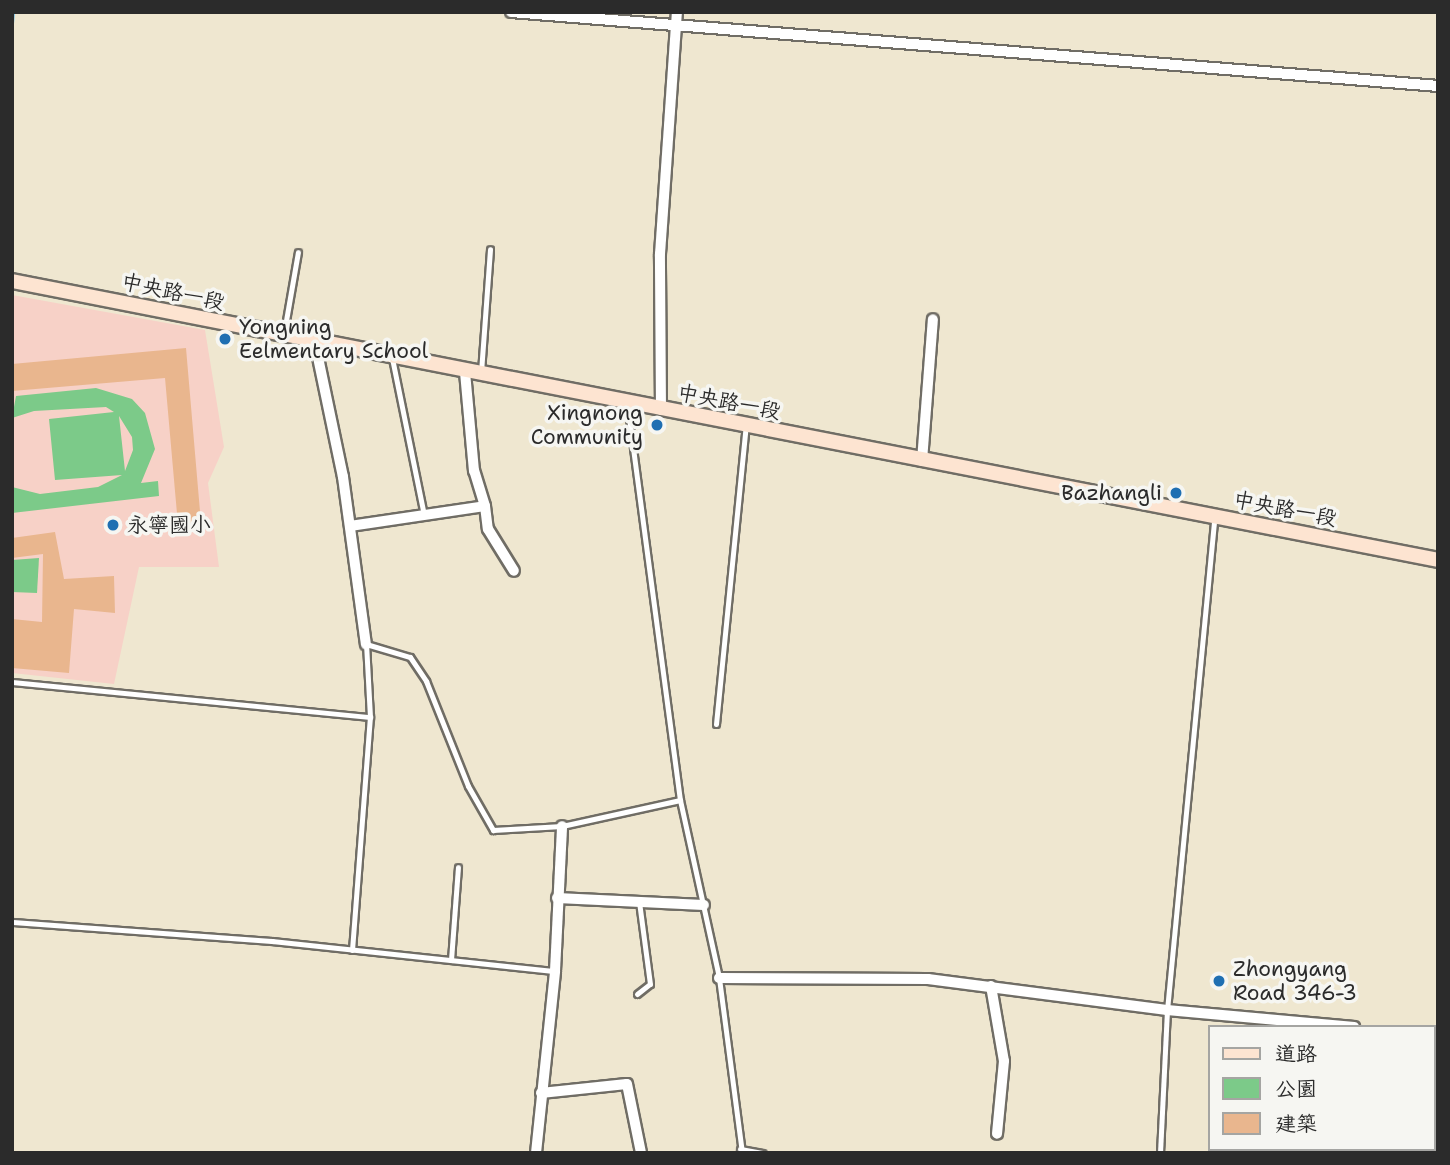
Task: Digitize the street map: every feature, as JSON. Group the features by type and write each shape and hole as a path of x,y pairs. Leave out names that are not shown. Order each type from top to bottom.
{"street":[{"path":"511,12 1438,86"},
{"path":"661,410 660,254 677,12"},
{"name":"中央路一段","path":"12,281 481,376 1438,560"},
{"path":"922,461 933,319"},
{"path":"315,343 350,526 366,643"},
{"path":"465,372 474,471 485,506 488,529 514,570"},
{"path":"350,526 485,506"},
{"path":"536,1153 555,971 562,826"},
{"path":"557,898 704,905"},
{"path":"719,978 928,979 1262,1023 1308,1025"},
{"path":"991,986 1004,1061 997,1134"},
{"path":"541,1093 627,1084 641,1153"}],"lane":[{"path":"481,376 490,249"},
{"path":"283,336 298,252"},
{"path":"392,358 424,515"},
{"path":"627,403 680,800 719,978 741,1151 763,1153"},
{"path":"716,724 747,426"},
{"path":"1160,1153 1167,1010 1214,516"},
{"path":"352,950 369,717 366,643 410,657 426,681 468,786 493,830 562,826 680,800"},
{"path":"12,682 369,717"},
{"path":"452,960 458,867"},
{"path":"637,994 650,984 639,902"},
{"path":"12,922 352,950 555,971"}],"shaded area":[{"name":"永寧國小","path":"12,295 205,330 224,447 208,483 219,567 139,567 114,684 12,673"}],"green space":[{"path":"96,388 132,399 145,413 155,449 141,483 158,481 159,496 12,513 12,487 40,494 98,487 122,475 55,480 49,419 114,412 106,407 34,411 12,418 16,396","holes":["119,416 132,437 133,450 125,471"]},
{"path":"39,558 37,593 12,592 12,560"}],"building":[{"path":"186,348 201,523 178,525 165,378 12,391 12,364"},
{"path":"55,532 64,579 114,576 115,613 74,609 69,673 12,668 12,619 42,622 43,554 12,558 12,538"}],"waterway":[{"path":"12,24 13,12"}],"place":[{"name":"Yongning Eelmentary School","path":"225,339"},
{"name":"Xingnong Community","path":"657,425"},
{"name":"Bazhangli","path":"1176,493"},
{"name":"永寧國小","path":"113,525"},
{"name":"Zhongyang Road 346-3","path":"1219,981"}]}
